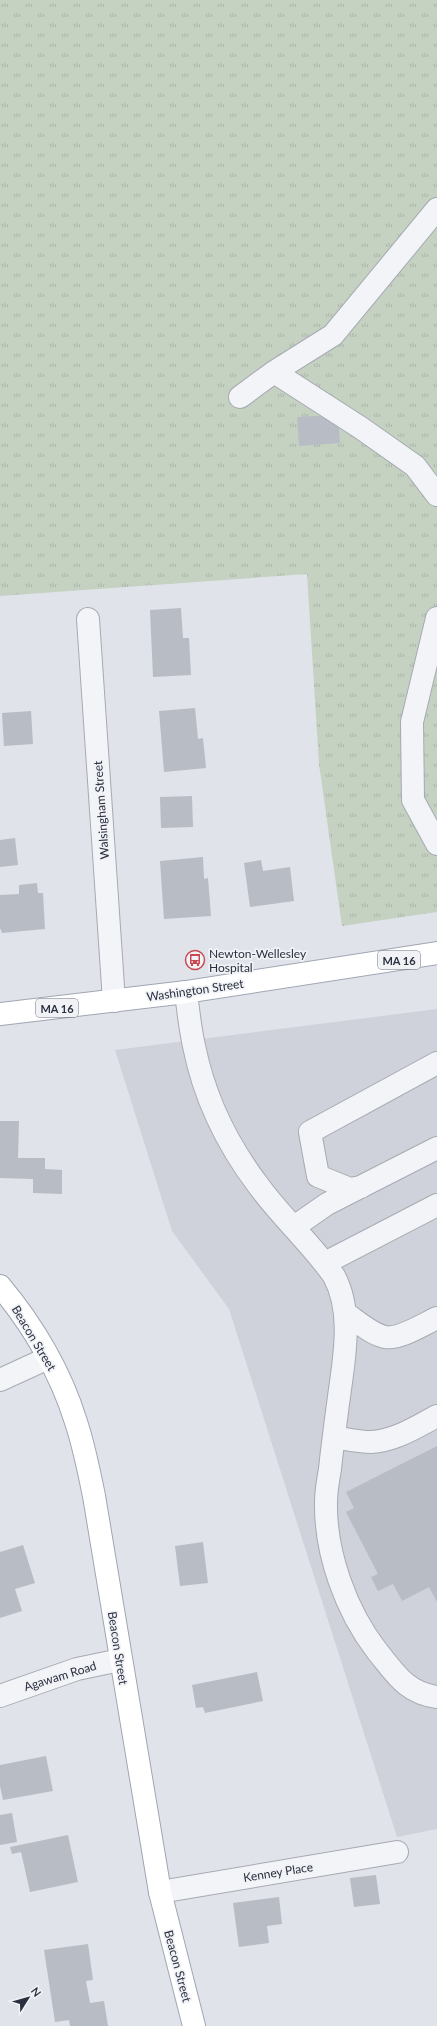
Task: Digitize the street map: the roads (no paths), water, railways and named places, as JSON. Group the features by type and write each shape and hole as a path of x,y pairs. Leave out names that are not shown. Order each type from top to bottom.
{"main road":[{"name":"Washington Street","path":"0,1014 186,992 437,953"},
{"name":"Beacon Street","path":"0,1286 26,1320 48,1358 76,1421 89,1469 160,1892 194,2026"}],"street":[{"path":"240,398 274,372 333,335 437,209"},
{"path":"274,372 361,428 415,466 437,495"},
{"path":"437,618 412,722 413,800 437,844"},
{"name":"Walsingham Street","path":"88,619 114,1001"},
{"path":"186,992 197,1062 218,1120 232,1146 258,1186 325,1263 341,1288 345,1313 345,1353 326,1502 330,1542 348,1603 368,1639 403,1684 430,1696 437,1697"},
{"path":"361,1187 350,1189 318,1176 310,1132 437,1064"},
{"path":"294,1228 327,1204 437,1148"},
{"path":"325,1263 437,1206"},
{"path":"345,1313 379,1336 387,1338 410,1332 437,1318"},
{"path":"0,1380 48,1358"},
{"path":"334,1437 369,1442 380,1441 399,1435 437,1416"},
{"name":"Agawam Road","path":"0,1696 77,1669 120,1660"},
{"name":"Kenney Place","path":"160,1892 396,1852"}],"place":[{"name":"Newton-Wellesley Hospital","path":"195,960"}]}
